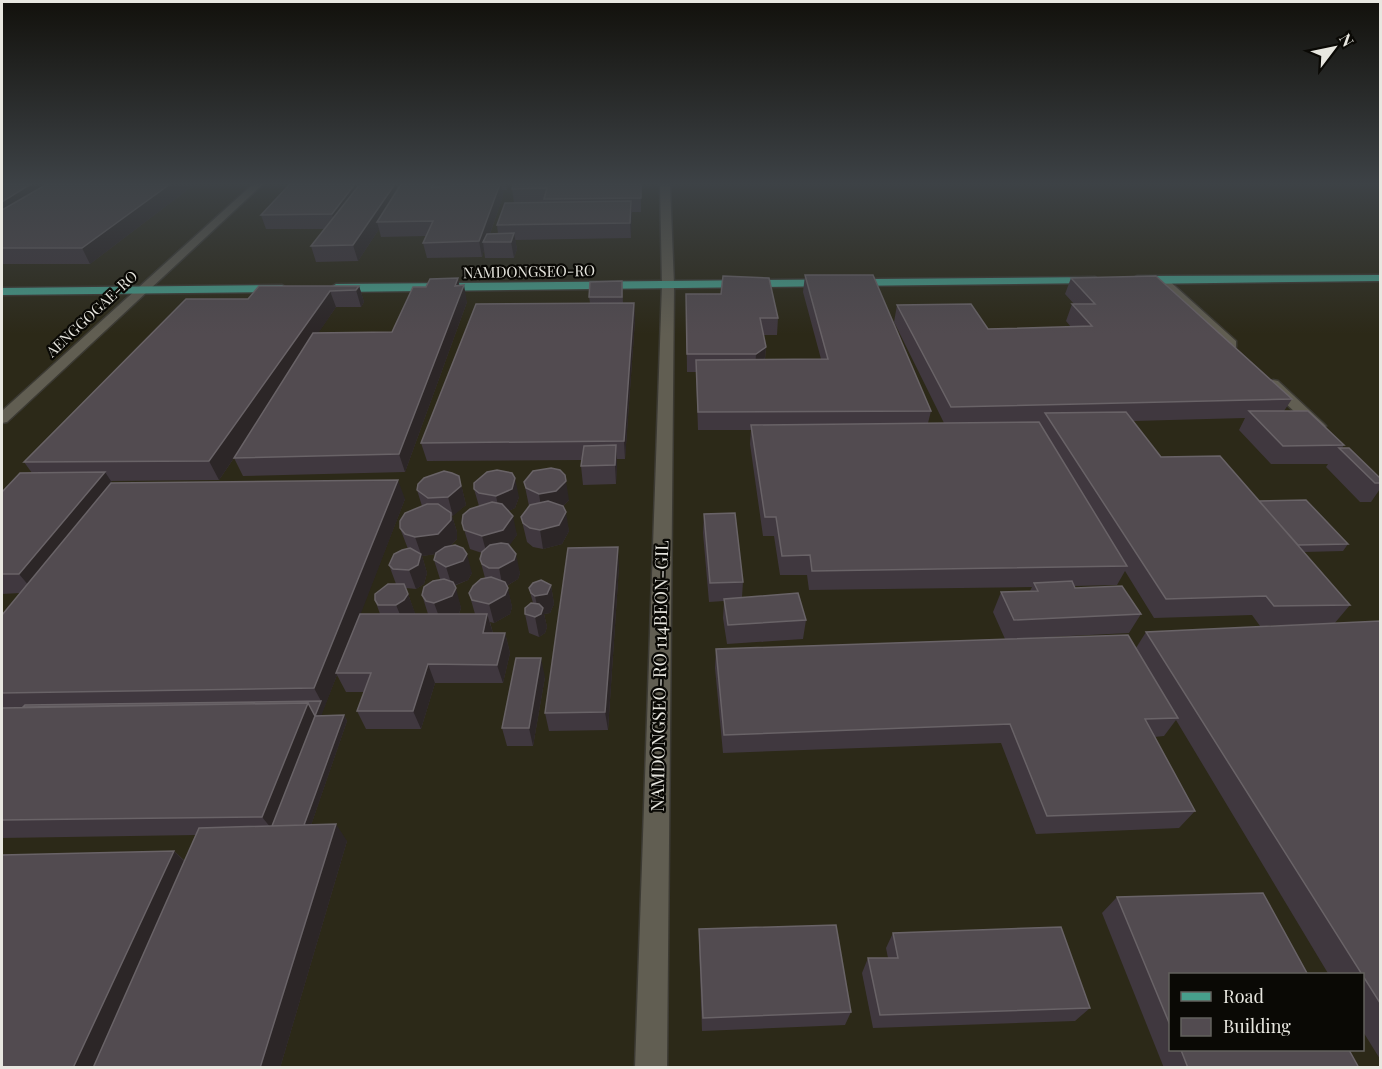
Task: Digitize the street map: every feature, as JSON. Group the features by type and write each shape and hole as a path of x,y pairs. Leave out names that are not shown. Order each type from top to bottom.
{"main road":[{"path":"1127,280 1380,278"},
{"name":"NAMDONGSEO-RO","path":"321,289 1103,281"},
{"path":"2,292 297,289"}],"street":[{"name":"AENGGOGAE-RO","path":"2,419 203,234"},
{"name":"NAMDONGSEO-RO 114BEON-GIL","path":"651,1068 668,285 666,234"},
{"path":"1162,280 1240,354"},
{"path":"1258,370 1328,436"}],"shaded area":[{"path":"2,234 1380,234 1380,1067 2,1068"}],"building":[{"path":"2,234 101,234 82,248 2,248"},
{"path":"321,234 361,234 353,245 311,246"},
{"path":"427,234 482,234 479,241 423,243"},
{"path":"487,234 514,234 511,242 483,242"},
{"path":"805,275 873,275 931,411 698,412 696,360 828,359"},
{"path":"723,276 769,278 778,318 760,318 766,347 756,354 687,354 686,294 721,294"},
{"path":"1156,276 1292,399 951,407 897,305 971,304 988,329 1092,326 1072,304 1095,304 1071,278"},
{"path":"458,278 455,286 464,285 399,454 234,458 313,333 392,332 413,287 426,287 430,279"},
{"path":"622,281 622,297 589,297 590,282"},
{"path":"259,286 359,286 356,290 330,291 209,461 24,462 186,299 248,299"},
{"path":"634,303 624,441 421,443 476,304"},
{"path":"1249,411 1308,411 1344,445 1283,446"},
{"path":"1126,412 1161,457 1220,456 1350,605 1274,606 1266,596 1166,599 1045,413"},
{"path":"1039,422 1127,566 812,571 810,555 782,556 776,517 765,517 751,425"},
{"path":"616,445 615,465 581,466 584,446"},
{"path":"1339,448 1349,448 1380,478 1380,483 1375,483"},
{"path":"551,468 560,470 565,475 566,481 556,491 539,494 526,488 524,482 533,471"},
{"path":"497,470 512,473 515,478 512,489 496,496 479,493 474,489 474,483 487,472"},
{"path":"444,471 459,476 461,486 448,497 428,498 417,490 418,484 424,478"},
{"path":"105,472 19,574 2,574 2,492 20,473"},
{"path":"398,480 314,688 2,693 2,615 111,483"},
{"path":"1306,500 1348,544 1298,545 1259,501"},
{"path":"548,501 563,506 566,512 559,525 540,530 530,528 523,523 521,517 530,505"},
{"path":"492,502 502,504 513,516 503,530 482,536 464,530 463,515 470,509"},
{"path":"427,504 438,504 451,513 451,520 438,534 415,537 405,534 400,528 400,521 405,513"},
{"path":"735,513 743,582 710,583 704,514"},
{"path":"508,544 516,554 514,560 499,568 489,568 482,564 480,559 482,552 490,545"},
{"path":"455,545 463,548 467,554 463,561 446,567 434,560 436,553 445,547"},
{"path":"618,547 605,712 545,713 568,548"},
{"path":"410,548 421,554 418,565 409,570 393,569 389,565 394,554"},
{"path":"491,577 505,582 508,588 505,595 489,604 472,600 469,593 473,586 481,579"},
{"path":"444,579 453,582 456,588 452,596 434,603 426,601 422,595 424,587 433,581"},
{"path":"541,580 551,585 547,594 535,596 529,588 533,583"},
{"path":"1072,581 1075,588 1122,586 1141,614 1014,620 1001,592 1038,591 1034,583"},
{"path":"388,584 404,584 408,594 396,605 378,605 375,594"},
{"path":"798,593 806,620 728,625 724,599"},
{"path":"531,603 539,604 543,608 541,614 535,617 525,614 525,608"},
{"path":"360,614 487,614 483,633 505,633 497,665 428,664 413,711 357,711 371,673 336,673"},
{"path":"1380,621 1380,1003 1364,978 1364,973 1361,973 1146,632"},
{"path":"1128,635 1178,718 1145,719 1195,811 1047,816 1010,724 724,735 716,649"},
{"path":"516,658 541,658 529,728 502,728"},
{"path":"321,701 315,716 308,703 23,707 25,705"},
{"path":"308,703 262,817 2,820 2,708"},
{"path":"344,715 304,825 272,826 315,716"},
{"path":"336,824 260,1068 93,1068 199,828"},
{"path":"174,851 73,1068 2,1068 2,855"},
{"path":"1263,893 1307,973 1169,973 1169,1023 1117,897"},
{"path":"836,925 851,1012 703,1018 699,929"},
{"path":"1061,927 1090,1008 880,1015 868,958 898,958 893,933"},
{"path":"1181,1051 1350,1051 1359,1068 1188,1068"}]}
